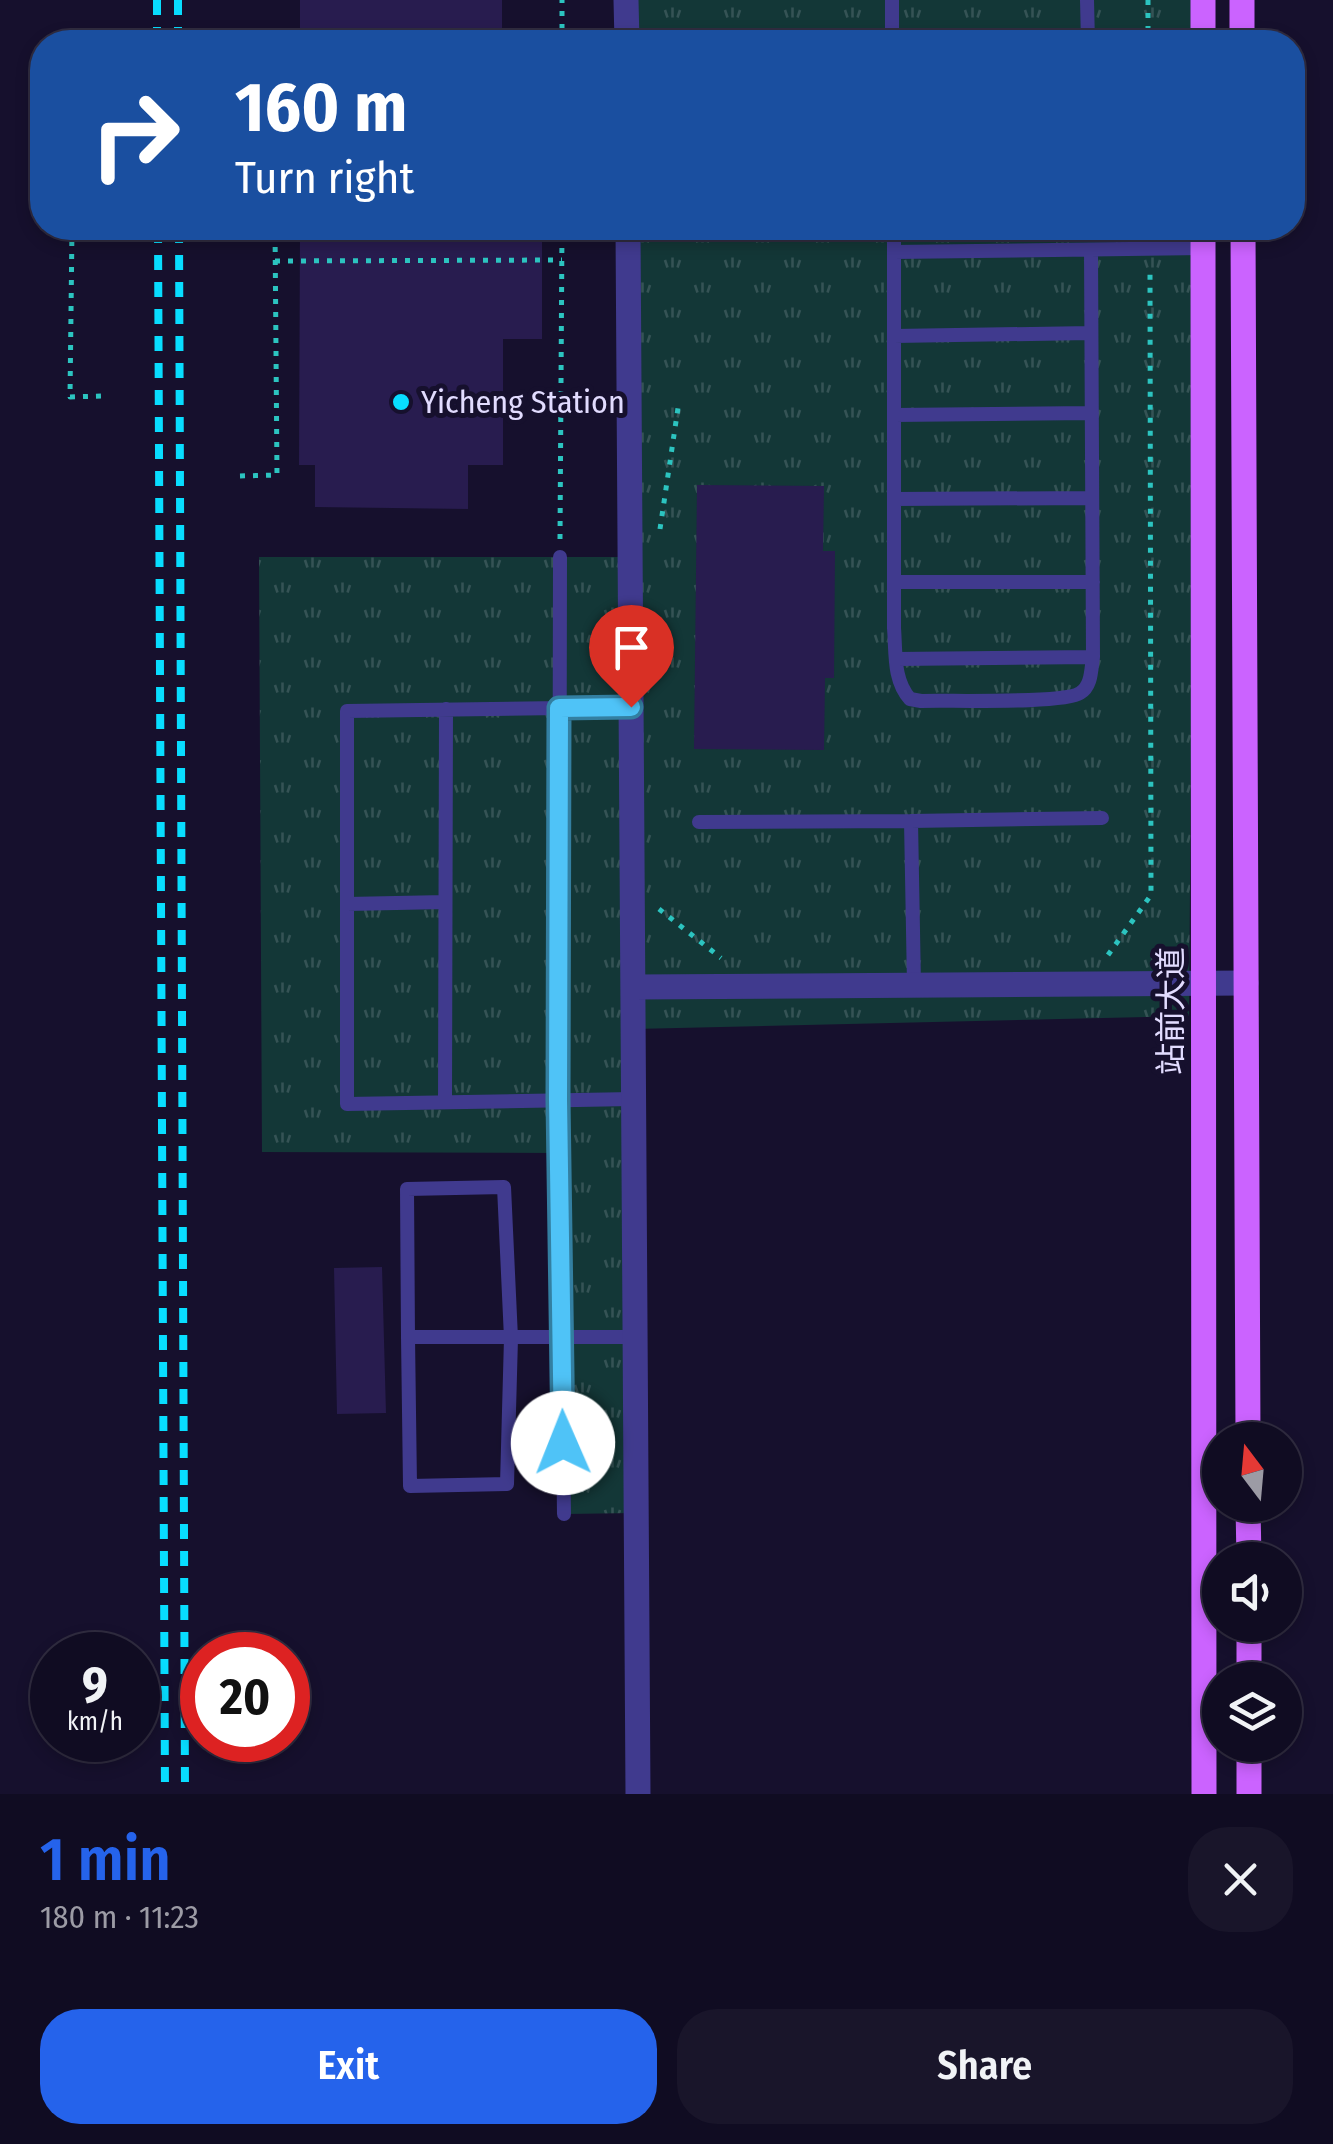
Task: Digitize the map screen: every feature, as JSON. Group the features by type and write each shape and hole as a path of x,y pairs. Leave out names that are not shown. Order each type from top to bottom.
{"main road":[{"path":"1203,0 1203,30"},
{"path":"1242,0 1242,30"},
{"name":"站前大道","path":"1203,240 1204,1794"},
{"path":"1243,240 1248,1422"},
{"path":"1249,1762 1250,1794"}],"street":[{"path":"626,0 626,30"},
{"path":"628,240 638,1794"},
{"path":"633,987 1246,983"}],"lane":[{"path":"892,0 892,30"},
{"path":"1087,0 1088,30"},
{"path":"894,240 894,628 897,676 901,690 910,699 1055,699 1080,694 1089,683 1093,657 1091,250"},
{"path":"894,252 1091,250 1184,240"},
{"path":"894,336 1092,333"},
{"path":"894,415 1092,413"},
{"path":"894,499 1092,498"},
{"path":"560,558 558,1100 564,1514"},
{"path":"894,582 1092,582"},
{"path":"896,659 1093,657"},
{"path":"631,707 347,711 347,1104 634,1100"},
{"path":"445,1102 446,709"},
{"path":"699,822 1102,818"},
{"path":"910,820 914,985"},
{"path":"347,904 445,902"},
{"path":"504,1187 510,1338 507,1484 410,1486 408,1337 407,1189 504,1187"},
{"path":"408,1337 635,1337"}],"path":[{"path":"562,0 562,30"},
{"path":"1148,0 1148,30"},
{"path":"72,240 70,397 101,396"},
{"path":"240,476 277,475 275,240"},
{"path":"560,558 562,240"},
{"path":"275,262 562,260"}],"green space":[{"path":"626,0 1197,0 1197,30 627,30"},
{"path":"628,240 1195,240 1189,1016 633,1029 636,1513 564,1514 559,1153 262,1152 259,557 630,557"}],"building":[{"path":"300,0 502,0 502,30 300,30"},
{"name":"Yicheng Station","path":"300,240 542,240 542,339 503,339 503,465 468,465 468,509 315,507 315,465 299,465"},
{"path":"697,485 824,486 823,551 835,551 834,678 825,678 824,750 694,749"},
{"path":"382,1267 386,1413 337,1414 334,1268"}],"railway":[{"path":"157,0 157,30"},
{"path":"178,0 178,30"},
{"path":"158,240 165,1794"},
{"path":"179,240 185,1794"}],"place":[{"name":"Yicheng Station","path":"401,402"}],"route":[{"path":"563,1443 558,1100 559,708 631,707"}]}
